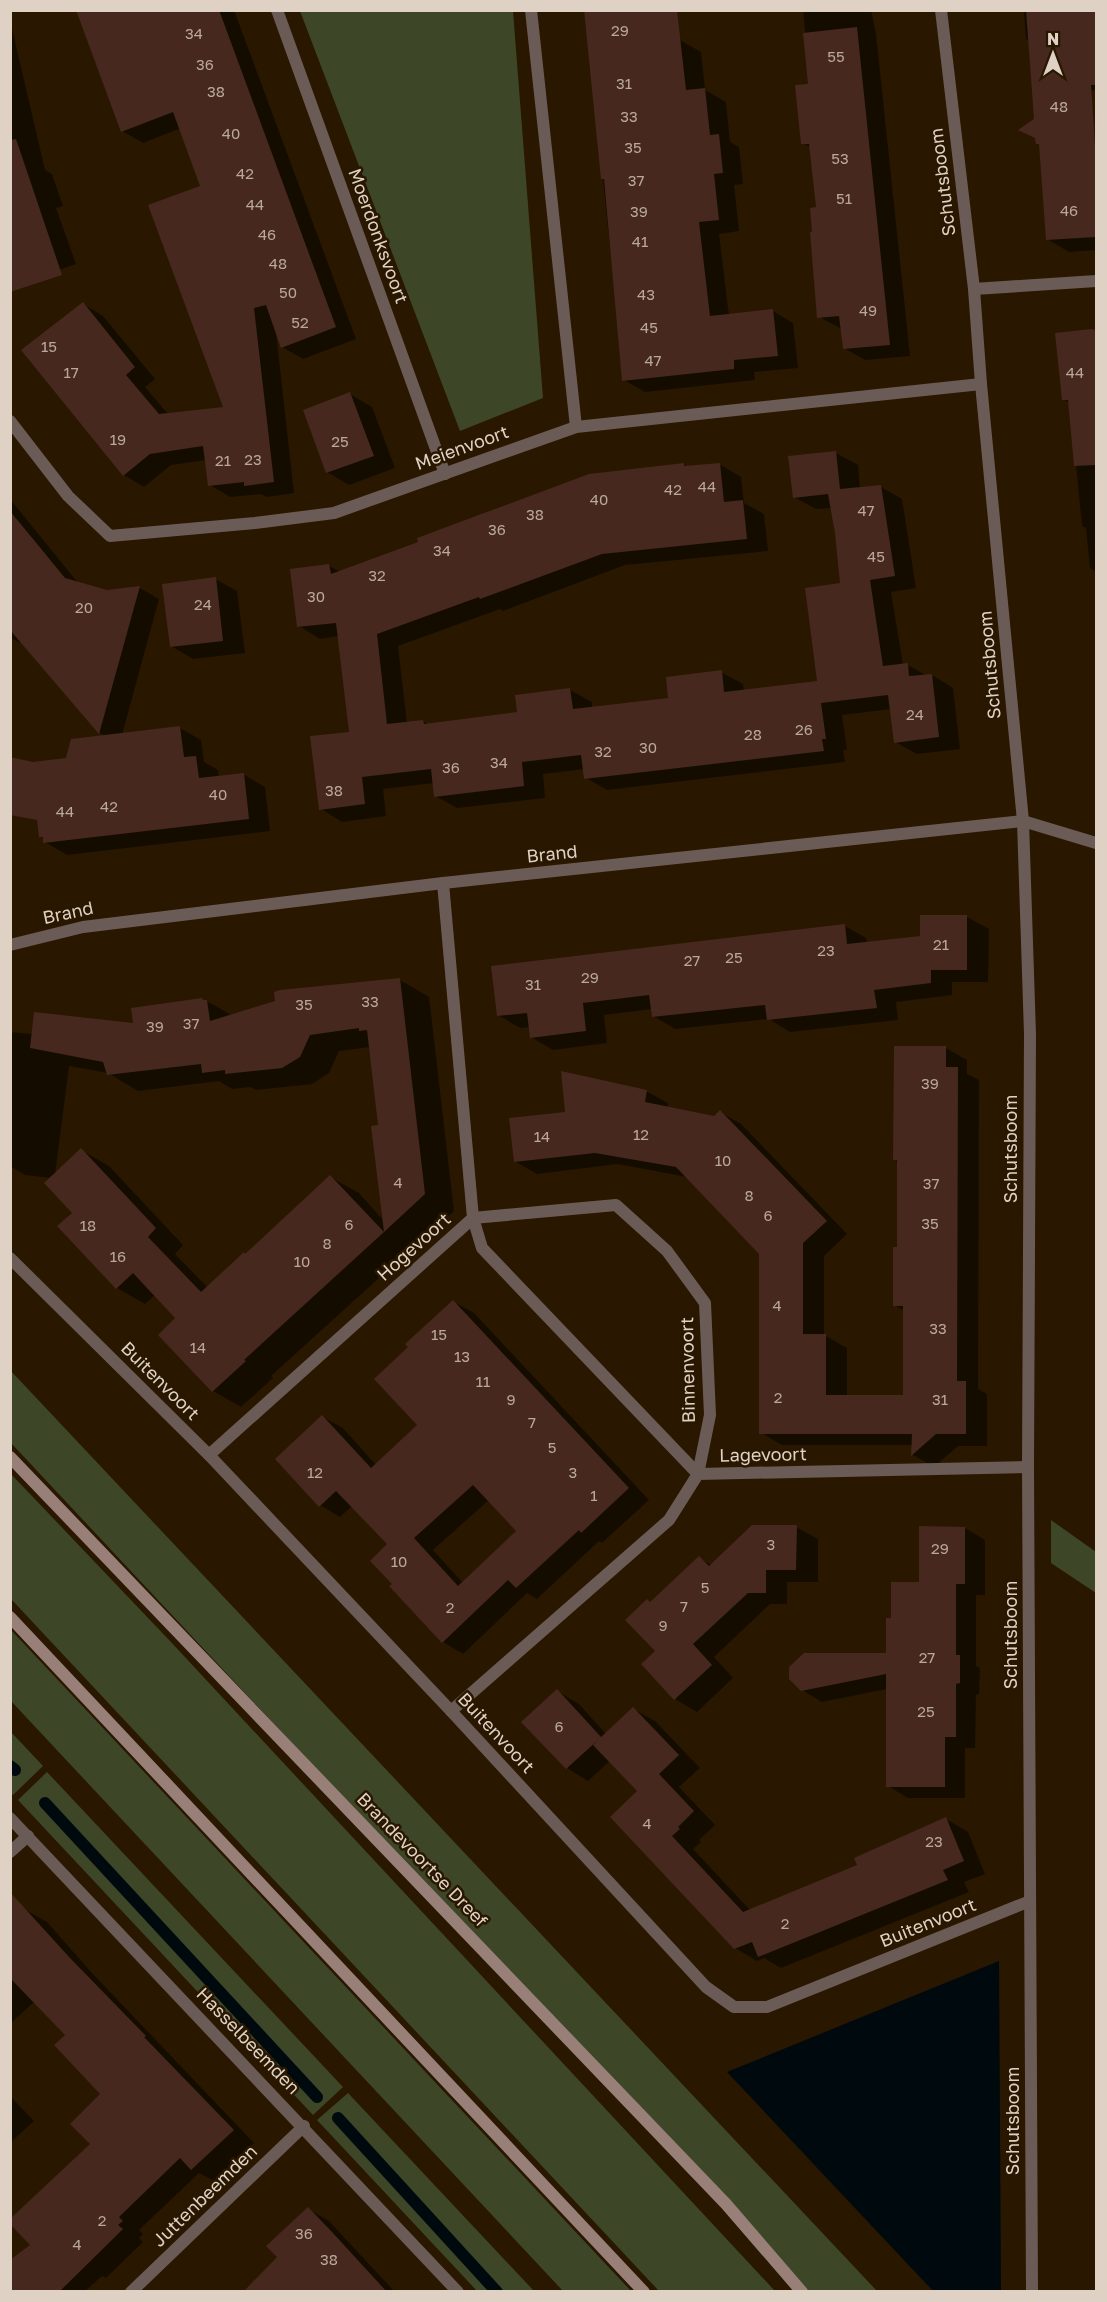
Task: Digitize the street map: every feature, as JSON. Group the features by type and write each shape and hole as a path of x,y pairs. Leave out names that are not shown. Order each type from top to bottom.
{"main road":[{"name":"Brandevoortse Dreef","path":"10,1457 726,2204 802,2292"},
{"path":"10,1617 644,2292"}],"street":[{"name":"Moerdonksvoort","path":"277,10 445,474"},
{"path":"531,10 576,427"},
{"name":"Schutsboom","path":"941,10 974,289 1023,822 1030,1034 1028,1467 1032,2292"},
{"path":"974,289 1096,281"},
{"name":"Meienvoort","path":"10,421 68,496 110,536 255,523 334,513 576,427 981,384"},
{"name":"Brand","path":"10,945 83,927 443,883 1023,822 1096,843"},
{"name":"Hogevoort","path":"209,1455 473,1218 443,883"},
{"name":"Binnenvoort","path":"616,1205 667,1251 705,1303 710,1415 698,1474 482,1248 473,1218 616,1205"},
{"name":"Buitenvoort","path":"10,1258 209,1455 451,1711 706,1987 734,2007 767,2007 1030,1902"},
{"name":"Lagevoort","path":"451,1711 669,1520 698,1474 1028,1467"},
{"name":"Hasselbeemden","path":"10,1818 458,2292"},
{"path":"10,1852 28,1836"},
{"name":"Juttenbeemden","path":"131,2292 303,2126"}],"green space":[{"path":"300,11 513,11 543,398 460,431"},
{"path":"10,1370 877,2291 805,2291 11,1443"},
{"path":"11,1474 170,1641 775,2291 659,2291 11,1599"},
{"path":"1051,1520 1096,1552 1096,1593 1051,1563"},
{"path":"11,1630 631,2291 563,2291 11,1701"},
{"path":"11,1732 43,1766 13,1795 10,1792"},
{"path":"47,1772 343,2087 313,2115 18,1800"},
{"path":"348,2093 534,2291 477,2291 317,2120"}],"shaded area":[{"path":"999,1961 1001,2291 933,2291 727,2072"}],"building":[{"path":"76,10 219,10 336,327 281,348 266,305 254,308 274,482 244,486 244,482 208,486 203,446 150,454 123,476 21,350 83,302 135,367 126,375 159,414 223,407 148,205 200,186 173,112 121,132"},
{"path":"584,10 677,10 686,90 705,88 710,135 719,134 723,173 714,174 719,220 699,222 710,316 773,309 778,356 734,360 734,369 622,381 604,179 601,179"},
{"path":"1026,10 1096,10 1096,85 1091,85 1096,159 1096,237 1046,240 1039,144 1036,144 1035,138 1018,130 1034,119"},
{"path":"857,27 890,345 843,349 839,316 817,318 810,232 812,232 810,208 816,207 809,144 801,144 795,85 808,84 803,33"},
{"path":"16,139 62,275 10,292 10,140"},
{"path":"1096,330 1096,465 1074,466 1068,400 1062,400 1055,333"},
{"path":"350,392 374,456 326,473 303,410"},
{"path":"836,451 840,489 881,485 895,576 870,580 883,666 908,663 909,676 932,674 939,737 894,743 888,695 821,703 826,739 822,739 824,751 584,779 581,755 522,762 524,786 434,797 431,769 362,777 365,804 319,810 310,736 349,732 336,623 297,627 290,569 329,564 331,574 418,542 417,538 589,474 684,463 684,466 720,463 724,502 743,500 747,539 602,554 377,634 387,724 423,720 424,724 517,712 515,695 570,688 573,709 668,698 666,677 722,670 724,692 817,681 805,588 840,583 835,533 828,494 793,498 788,456"},
{"path":"10,511 65,578 107,590 140,586 99,734 10,630"},
{"path":"216,577 223,641 170,647 162,584"},
{"path":"180,726 184,757 196,756 199,778 244,773 249,819 43,843 43,837 39,837 37,820 10,815 10,757 33,762 66,758 71,739"},
{"path":"920,915 967,915 967,970 931,970 931,983 874,990 877,1008 767,1020 765,1005 652,1017 649,995 583,1003 586,1031 530,1038 527,1013 497,1016 491,966 845,924 847,944 920,936"},
{"path":"400,978 425,1194 384,1232 371,1126 378,1125 367,1030 359,1031 359,1028 310,1035 300,1057 282,1068 225,1074 225,1070 202,1073 201,1064 107,1075 103,1062 30,1048 34,1012 133,1023 131,1008 202,998 207,1000 210,1021 275,1001 274,992 280,990"},
{"path":"894,1046 946,1046 946,1067 958,1067 957,1381 966,1381 966,1434 936,1434 911,1456 912,1434 759,1434 759,1254 676,1167 595,1153 514,1162 509,1118 565,1112 561,1071 647,1090 645,1102 714,1116 720,1110 827,1221 803,1243 803,1334 826,1334 826,1395 903,1395 903,1306 893,1306 893,1247 897,1247 897,1160 893,1160"},
{"path":"81,1148 156,1228 148,1237 201,1292 330,1175 384,1232 212,1392 158,1335 175,1318 133,1273 116,1289 57,1226 72,1213 44,1183"},
{"path":"453,1300 629,1488 581,1533 579,1530 516,1588 508,1580 442,1643 389,1586 392,1584 370,1561 387,1544 336,1491 319,1507 275,1459 322,1415 371,1468 417,1425 374,1379 408,1347 405,1344","holes":["473,1485 516,1531 458,1586 414,1538"]},
{"path":"752,1525 797,1525 796,1570 766,1570 766,1593 748,1593 693,1644 712,1665 674,1700 641,1664 655,1651 625,1620 647,1599 650,1602 699,1556 709,1566"},
{"path":"919,1526 965,1527 965,1584 956,1584 956,1655 960,1655 960,1683 956,1684 956,1737 945,1737 945,1787 886,1787 886,1674 801,1691 789,1679 789,1667 804,1653 886,1653 886,1618 891,1618 891,1582 919,1582"},
{"path":"557,1689 601,1737 633,1707 679,1755 659,1774 694,1811 672,1836 743,1912 857,1865 854,1858 946,1817 964,1861 943,1870 948,1880 758,1957 752,1942 734,1949 610,1817 637,1791 593,1745 598,1740 566,1769 521,1722"},
{"path":"10,1892 234,2130 191,2170 180,2158 119,2217 123,2221 118,2225 123,2229 59,2292 10,2292 10,2260 30,2245 10,2224 10,2219 90,2144 70,2124 100,2094 54,2045 65,2035 10,1978"},
{"path":"308,2207 387,2292 243,2292 277,2257 266,2246"}],"waterway":[{"path":"10,1766 15,1770"},
{"path":"45,1803 317,2097"},
{"path":"338,2118 497,2292"}]}
